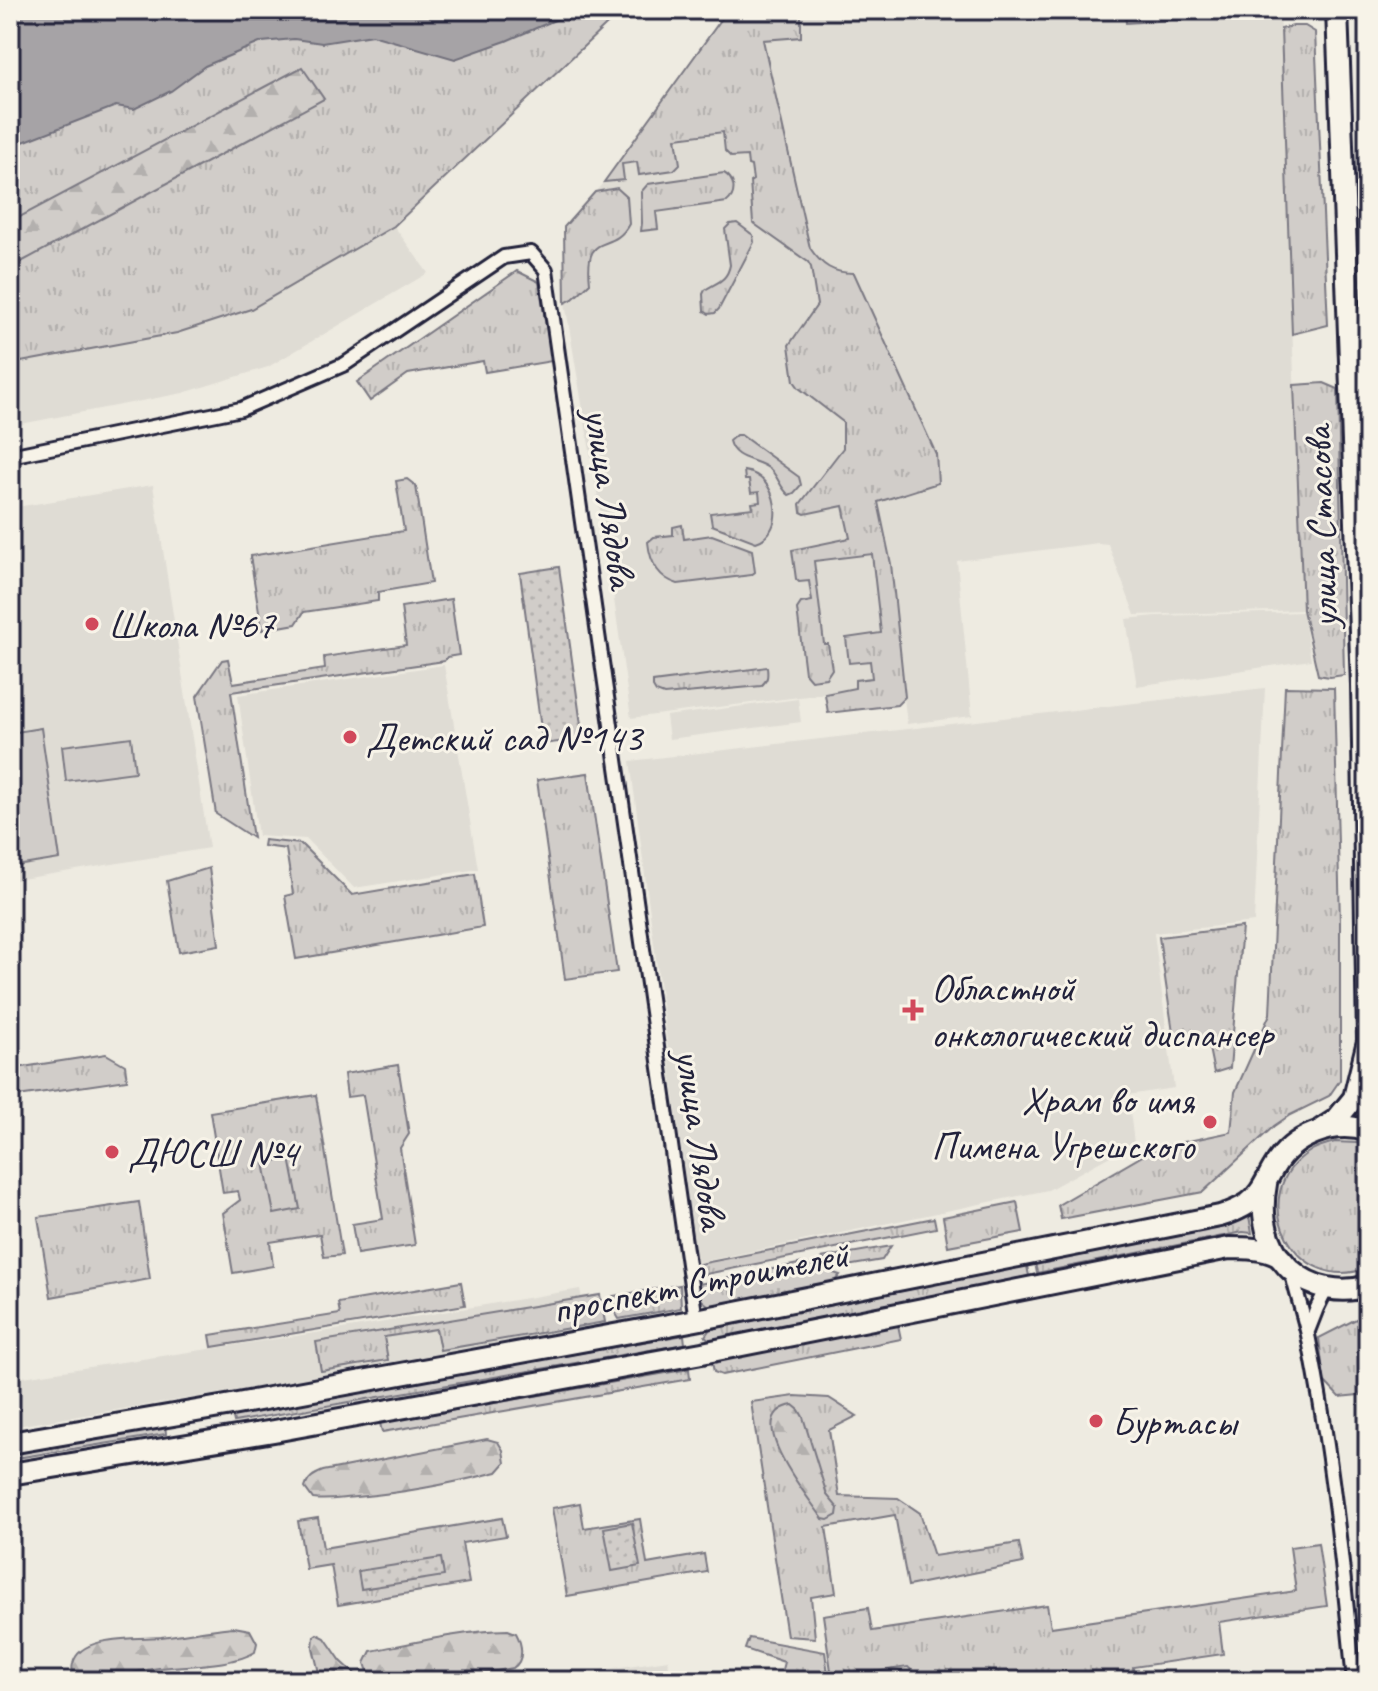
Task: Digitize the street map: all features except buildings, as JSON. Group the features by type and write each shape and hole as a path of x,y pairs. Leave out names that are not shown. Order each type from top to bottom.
{"main road":[{"name":"улица Стасова","path":"1321,1130 1336,1120 1354,1098 1368,1041 1362,685 1337,10"},
{"path":"1321,1130 1340,1127 1368,1131"},
{"name":"проспект Строителей","path":"10,1443 696,1320 1220,1216 1251,1202 1287,1150 1321,1130"},
{"path":"1266,1184 1263,1221 1269,1240 1284,1263"},
{"name":"проспект Строителей","path":"10,1474 274,1431 702,1353 1229,1248 1248,1248 1284,1263 1314,1284 1327,1288 1346,1290 1368,1286"}],"street":[{"name":"улица Лядова","path":"10,456 241,409 345,364 504,257 531,253 546,270 696,1320"},
{"path":"1284,1263 1307,1334 1341,1550 1354,1681"},
{"path":"1307,1334 1327,1288"}],"shaded area":[{"path":"10,10 578,10 455,59 372,35 322,43 294,39 262,42 205,66 171,91 134,109 116,106 10,147"},
{"path":"728,10 1280,10 1303,610 1135,615 1108,544 957,561 972,716 907,724 904,698 897,705 828,713 824,694 631,718 608,558 565,303 564,227 604,182"},
{"path":"394,226 428,273 268,367 183,393 10,426 10,364 177,333 251,309"},
{"name":"Школа №67","path":"153,485 209,848 10,881 10,508"},
{"path":"1303,612 1311,660 1137,686 1126,619"},
{"name":"Детский сад №143","path":"444,665 478,869 354,888 306,839 258,836 238,695"},
{"name":"Областной онкологический диспансер","path":"1265,688 1254,922 1154,933 1174,1088 1128,1095 1134,1143 1048,1190 696,1263 630,761"},
{"path":"798,699 801,722 669,739 666,716"},
{"path":"580,1289 588,1329 10,1427 10,1379 355,1327"},
{"path":"668,1660 671,1681 528,1681"}],"green space":[{"path":"10,10 622,10 394,226 251,309 177,333 10,364"},
{"path":"728,10 801,10 801,37 763,40 810,248 829,267 854,273 936,454 938,483 878,502 891,564 905,697 897,705 828,713 825,694 855,688 855,680 872,678 870,661 849,663 846,638 881,633 872,554 814,561 824,644 828,644 832,669 826,678 811,680 805,673 797,609 801,603 812,601 809,581 799,582 796,579 792,550 850,538 843,506 805,514 801,512 800,504 843,448 843,422 794,381 789,345 817,305 811,267 753,223 751,166 748,165 747,156 731,157 725,151 723,132 676,138 680,164 674,170 639,175 637,162 622,164 624,180 604,182"},
{"path":"1125,10 1280,10 1280,13 1126,23"},
{"path":"1305,26 1315,32 1328,325 1292,334 1281,29"},
{"path":"302,67 324,99 10,268 10,222"},
{"path":"724,173 731,179 733,187 727,202 656,212 658,229 641,231 641,192 648,184"},
{"path":"617,188 627,197 629,224 615,239 595,249 589,266 590,283 565,303 564,227 595,192"},
{"path":"737,223 753,235 754,242 719,309 709,314 704,311 703,294 724,278 729,270 725,229"},
{"path":"517,271 539,282 552,361 485,372 483,361 408,374 370,401 357,382"},
{"path":"1324,383 1338,389 1344,675 1330,677 1318,675 1303,610 1294,385"},
{"path":"741,435 799,477 801,485 794,493 789,495 786,492 770,469 736,452 729,441"},
{"path":"744,471 756,475 765,483 775,505 772,528 766,537 756,542 712,525 710,513 753,508 752,503 760,502 759,492 751,493"},
{"path":"407,479 416,486 431,583 378,592 378,601 304,612 296,624 262,630 250,556 404,531 396,481"},
{"path":"682,525 684,539 712,535 752,550 755,572 678,584 665,578 653,563 648,542 654,537 673,535 673,527"},
{"path":"559,567 583,739 543,744 520,573"},
{"path":"451,599 459,655 447,657 444,661 231,692 253,838 216,814 197,696 222,660 228,659 233,683 325,669 324,657 406,645 401,607"},
{"path":"767,667 767,678 761,686 664,695 653,687 653,682"},
{"path":"1285,687 1334,688 1340,922 1340,1080 1329,1096 1274,1126 1203,1192 1061,1219 1058,1205 1156,1148 1231,1132 1235,1092 1270,1014"},
{"path":"41,728 60,859 10,867 10,733"},
{"path":"131,737 135,772 66,781 62,746"},
{"path":"588,773 617,972 565,979 537,780"},
{"path":"264,840 301,844 352,895 475,874 483,927 296,959 285,896 293,894 286,849 263,846"},
{"path":"209,868 219,945 179,952 167,881"},
{"path":"1242,927 1230,1068 1214,1073 1208,1043 1175,1046 1159,937"},
{"path":"106,1054 125,1065 127,1080 11,1097 17,1068"},
{"path":"398,1065 409,1134 400,1148 415,1245 357,1254 352,1224 383,1219 363,1095 347,1097 344,1074"},
{"path":"316,1095 342,1255 324,1257 320,1234 270,1242 273,1266 233,1273 223,1213 240,1200 238,1191 223,1193 210,1112"},
{"path":"1335,1142 1368,1147 1368,1267 1343,1273 1319,1268 1300,1256 1286,1237 1279,1215 1280,1191 1291,1169 1312,1150"},
{"path":"290,1158 300,1209 274,1214 264,1163"},
{"path":"139,1202 150,1279 51,1297 38,1217"},
{"path":"1017,1202 1023,1232 948,1246 943,1217"},
{"path":"1249,1216 1252,1233 1243,1232 1037,1273 1035,1263 1237,1222"},
{"path":"934,1218 936,1228 701,1275 699,1264"},
{"path":"891,1246 882,1260 847,1266 821,1258"},
{"path":"803,1263 840,1275 833,1283 709,1306 698,1297 694,1285"},
{"path":"1027,1266 1029,1276 710,1340 705,1336 710,1329"},
{"path":"461,1282 465,1305 212,1347 210,1335 340,1314 338,1303"},
{"path":"680,1285 681,1308 619,1319 616,1314 613,1296"},
{"path":"600,1295 605,1322 440,1350 436,1329 384,1337 388,1360 321,1371 316,1342"},
{"path":"1368,1313 1368,1394 1339,1397 1324,1381 1319,1338"},
{"path":"898,1325 901,1339 722,1375 714,1372 712,1362"},
{"path":"684,1335 685,1344 234,1422 232,1413"},
{"path":"689,1369 690,1379 382,1432 380,1423"},
{"path":"795,1396 829,1398 857,1416 829,1430 839,1496 898,1498 920,1513 934,1556 1019,1543 1023,1563 908,1586 895,1515 826,1527 836,1593 811,1597 815,1638 787,1636 751,1402"},
{"path":"793,1405 803,1417 827,1495 838,1508 837,1515 828,1520 823,1519 793,1476 775,1439 773,1424 778,1412"},
{"path":"165,1424 166,1434 10,1459 10,1450"},
{"path":"487,1439 498,1442 503,1450 505,1463 497,1472 409,1490 324,1500 313,1499 305,1488 311,1477 323,1471"},
{"path":"580,1503 584,1528 640,1519 647,1564 704,1554 707,1572 567,1596 552,1508"},
{"path":"318,1518 323,1548 502,1518 506,1536 462,1543 469,1583 338,1605 331,1565 306,1569 298,1521"},
{"path":"632,1523 640,1566 612,1571 604,1528"},
{"path":"1318,1543 1327,1606 1219,1622 1223,1654 1133,1667 1134,1681 923,1681 908,1667 832,1678 823,1615 868,1608 872,1631 1047,1605 1051,1627 1296,1591 1290,1547"},
{"path":"441,1558 444,1576 361,1589 358,1571"},
{"path":"234,1627 250,1630 257,1643 255,1652 235,1660 159,1668 101,1679 81,1678 73,1671 78,1654 98,1643"},
{"path":"508,1630 516,1633 521,1647 521,1656 513,1668 440,1681 378,1681 365,1663 371,1651 456,1635"},
{"path":"317,1634 325,1638 341,1661 363,1681 321,1681 313,1648"},
{"path":"749,1638 825,1652 829,1681 779,1681 784,1662 745,1649"}],"place":[{"name":"Школа №67","path":"92,624"},
{"name":"Детский сад №143","path":"350,737"},
{"name":"Областной онкологический диспансер","path":"913,1010"},
{"name":"Храм во имя Пимена Угрешского","path":"1210,1122"},
{"name":"ДЮСШ №4","path":"112,1152"},
{"name":"Буртасы","path":"1096,1421"}]}
